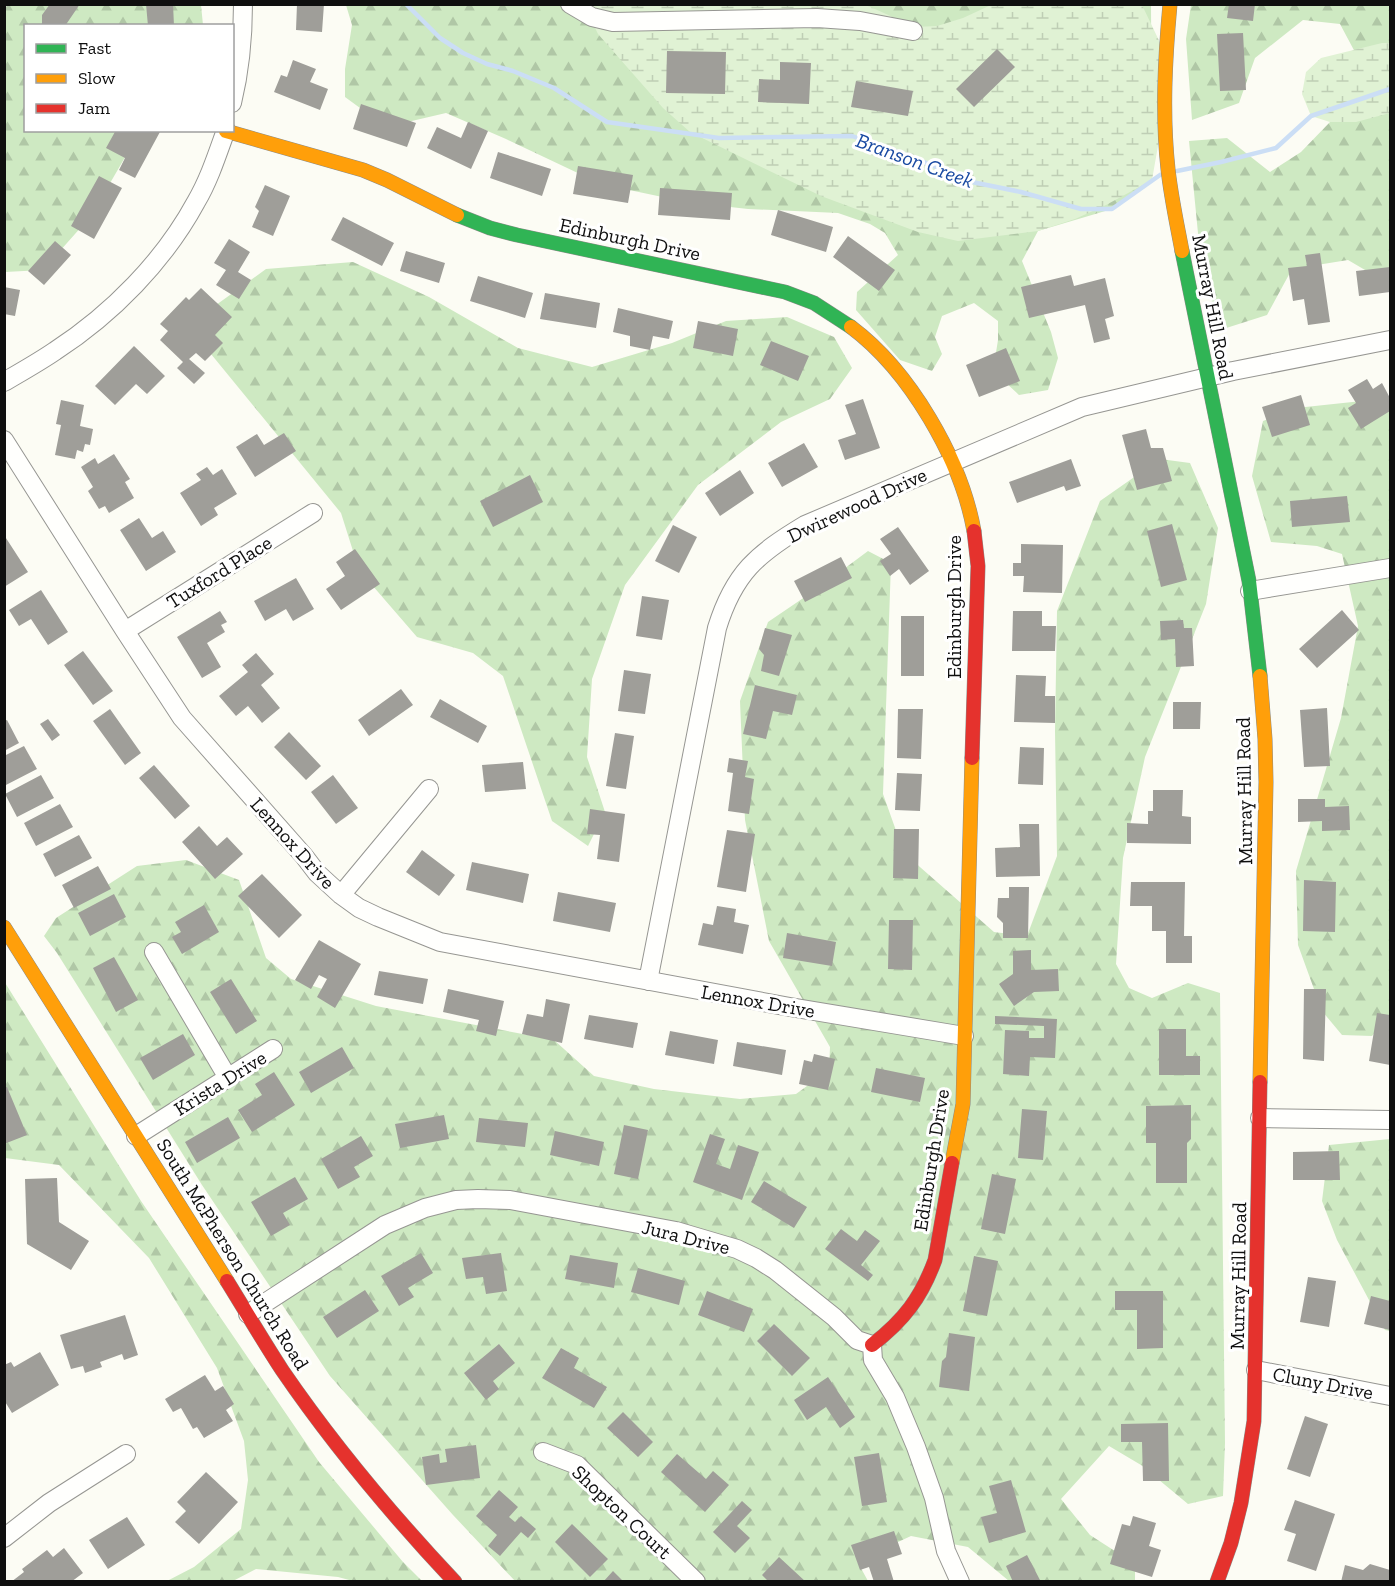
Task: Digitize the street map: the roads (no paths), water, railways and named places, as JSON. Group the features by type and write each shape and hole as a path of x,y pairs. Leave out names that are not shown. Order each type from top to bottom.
{"street":[{"path":"234,95 243,35 243,4"},
{"path":"570,4 592,17 613,22 817,18 860,21 913,31"},
{"name":"Murray Hill Road","path":"1170,4 1165,75 1166,162 1250,591 1265,739 1254,1421 1250,1464 1241,1507 1219,1581"},
{"path":"4,382 57,350 82,331 108,310 161,256 180,230 196,202 211,172 226,132"},
{"name":"Edinburgh Drive","path":"230,132 358,168 379,176 437,206 508,233 767,286 798,296 828,310 863,335 886,358 931,419 965,491 971,512 978,566 963,1104 934,1260 923,1290 912,1308 872,1345"},
{"name":"Dwirewood Drive","path":"648,981 717,628 733,588 753,562 778,542 805,525 1082,407 1207,377 1390,340"},
{"name":"Lennox Drive","path":"4,440 182,718 317,873 340,895 359,908 440,942 790,1007 964,1036"},
{"name":"Tuxford Place","path":"125,631 312,513"},
{"path":"1250,591 1390,568"},
{"path":"340,895 429,789"},
{"name":"South McPherson Church Road","path":"4,927 282,1369 332,1440 366,1483 455,1581"},
{"path":"154,952 228,1078"},
{"name":"Krista Drive","path":"136,1136 273,1049"},
{"path":"1260,1118 1390,1120"},
{"name":"Jura Drive","path":"248,1314 385,1225 425,1208 456,1200 478,1198 510,1200 676,1231 737,1249 775,1270 834,1317 857,1340 872,1345"},
{"path":"872,1345 873,1360 895,1397 916,1447 934,1498 946,1551 960,1581"},
{"name":"Cluny Drive","path":"1256,1370 1390,1396"},
{"name":"Shopton Court","path":"543,1452 577,1465 696,1581"},
{"path":"4,1538 49,1503 126,1454"}],"waterway":[{"name":"Branson Creek","path":"406,4 440,38 463,53 554,88 607,122 719,138 852,136 912,157 972,182 1021,192 1081,209 1112,209 1160,175"},
{"name":"Branson Creek","path":"1177,171 1276,148 1311,116 1390,89"}]}
